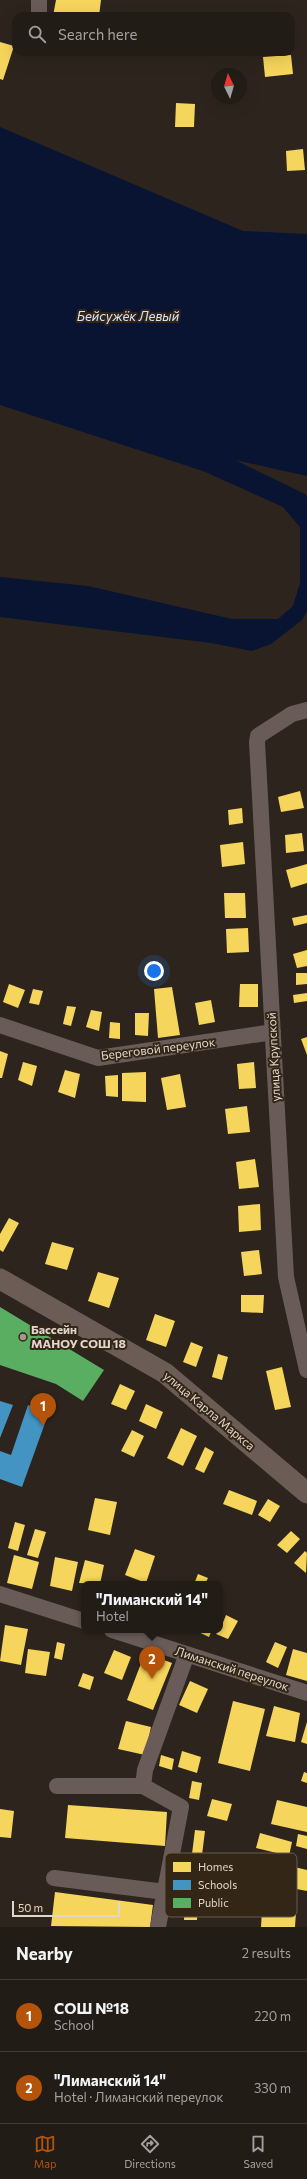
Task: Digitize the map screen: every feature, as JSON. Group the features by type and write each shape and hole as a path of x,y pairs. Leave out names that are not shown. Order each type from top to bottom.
{"main road":[{"name":"улица Карла Маркса","path":"0,1279 166,1373 307,1493"}],"street":[{"name":"улица Крупской","path":"307,710 292,714 258,736 257,742 286,1277 307,1370"},
{"name":"Береговой переулок","path":"0,1025 98,1058 273,1032"},
{"path":"0,1594 81,1620"},
{"name":"Лиманский переулок","path":"121,1633 307,1693"},
{"path":"143,1786 145,1770 187,1654"},
{"path":"57,1786 143,1786 181,1806 172,1853"},
{"path":"54,1878 165,1892 158,1927"}],"water":[{"name":"Бейсужёк Левый","path":"0,127 243,231 307,234 307,476 235,460 305,494 307,497 307,611 302,620 271,644 252,651 211,643 0,617 0,577 88,586 232,619 278,619 293,606 300,583 300,527 283,507 203,471 0,405"}],"building: Homes":[{"path":"56,0 101,0 100,12 54,12"},
{"path":"0,42 12,45 12,52 3,80 0,79"},
{"path":"291,56 293,74 265,77 263,57"},
{"path":"176,103 195,104 194,127 175,127"},
{"path":"303,149 305,170 287,171 286,151"},
{"path":"300,791 304,808 281,812 278,797"},
{"path":"242,808 243,823 229,825 228,810"},
{"path":"302,833 304,851 286,853 285,835"},
{"path":"243,842 245,864 222,867 220,845"},
{"path":"307,864 307,883 291,888 286,870"},
{"path":"224,893 245,893 246,918 225,918"},
{"path":"307,915 307,923 294,926 292,918"},
{"path":"248,928 249,952 227,953 226,929"},
{"path":"307,950 307,966 297,968 293,954"},
{"path":"296,973 307,973 307,984 296,985"},
{"path":"9,984 25,990 18,1008 3,1002"},
{"path":"240,984 258,984 258,1007 239,1007"},
{"path":"172,987 180,1035 158,1038 154,989"},
{"path":"33,989 43,991 39,1005 29,1003"},
{"path":"307,993 307,1001 294,1003 293,995"},
{"path":"211,1000 215,1022 199,1025 195,1003"},
{"path":"67,1006 76,1007 71,1026 63,1024"},
{"path":"91,1010 102,1012 99,1031 86,1027"},
{"path":"135,1013 149,1013 148,1036 135,1035"},
{"path":"110,1022 120,1023 120,1039 109,1038"},
{"path":"307,1037 307,1055 301,1039"},
{"path":"0,1051 8,1054 2,1078 0,1078"},
{"path":"23,1062 37,1066 32,1086 18,1080"},
{"path":"254,1062 256,1088 239,1089 237,1064"},
{"path":"65,1070 80,1074 75,1098 58,1092"},
{"path":"146,1072 146,1102 122,1101 122,1073"},
{"path":"180,1074 186,1107 167,1110 161,1078"},
{"path":"118,1075 118,1097 106,1096 105,1076"},
{"path":"247,1106 250,1132 228,1134 225,1109"},
{"path":"255,1159 259,1187 239,1189 236,1162"},
{"path":"260,1204 261,1230 239,1232 238,1206"},
{"path":"9,1218 19,1223 3,1252 0,1250 0,1234"},
{"path":"52,1242 74,1248 67,1270 45,1264"},
{"path":"259,1250 262,1274 244,1276 241,1252"},
{"path":"98,1272 119,1278 109,1308 88,1301"},
{"path":"241,1295 264,1295 263,1313 241,1312"},
{"path":"155,1314 175,1321 166,1347 146,1340"},
{"path":"191,1342 203,1347 196,1367 183,1362"},
{"path":"218,1354 228,1357 222,1380 212,1377"},
{"path":"282,1367 291,1407 275,1410 266,1371"},
{"path":"120,1384 135,1391 126,1410 111,1404"},
{"path":"146,1404 163,1412 156,1429 139,1421"},
{"path":"181,1428 197,1436 183,1466 167,1458"},
{"path":"132,1430 144,1436 134,1457 121,1451"},
{"path":"205,1447 214,1452 204,1473 195,1469"},
{"path":"229,1490 257,1501 252,1515 223,1504"},
{"path":"95,1498 117,1502 110,1535 88,1530"},
{"path":"268,1499 280,1506 270,1522 258,1515"},
{"path":"15,1522 25,1525 18,1551 8,1548"},
{"path":"35,1529 46,1532 38,1558 27,1555"},
{"path":"291,1531 300,1539 287,1553 277,1545"},
{"path":"135,1549 155,1556 147,1581 141,1581 125,1575"},
{"path":"305,1551 307,1553 306,1573 294,1563"},
{"path":"14,1555 39,1562 32,1589 7,1583"},
{"path":"55,1557 78,1562 72,1591 50,1586"},
{"path":"85,1560 104,1565 101,1581 81,1581 81,1583 79,1583"},
{"path":"198,1574 208,1578 206,1581 195,1581"},
{"path":"226,1615 238,1621 228,1639 216,1634 223,1633 223,1622"},
{"path":"5,1625 28,1629 21,1665 0,1661"},
{"path":"200,1633 211,1633 209,1637"},
{"path":"57,1642 65,1644 62,1660 54,1658"},
{"path":"275,1642 287,1647 278,1668 266,1662"},
{"path":"28,1649 50,1652 46,1676 25,1673"},
{"path":"293,1649 307,1653 307,1681 286,1675"},
{"path":"114,1650 131,1657 122,1680 104,1673"},
{"path":"145,1653 172,1663 153,1710 127,1700"},
{"path":"83,1673 94,1677 90,1690 78,1686"},
{"path":"190,1681 208,1689 197,1713 179,1705"},
{"path":"233,1701 265,1709 250,1771 218,1763"},
{"path":"274,1706 300,1713 295,1742 266,1736"},
{"path":"126,1721 151,1727 145,1755 118,1749"},
{"path":"307,1722 307,1744 301,1742"},
{"path":"182,1751 201,1757 197,1773 178,1767"},
{"path":"161,1755 174,1759 172,1770 159,1766"},
{"path":"304,1772 307,1773 307,1783 301,1781"},
{"path":"192,1781 202,1783 199,1800 189,1798"},
{"path":"212,1799 232,1804 227,1821 207,1816"},
{"path":"277,1800 307,1807 307,1832 271,1824"},
{"path":"68,1805 167,1812 165,1846 65,1838"},
{"path":"0,1809 14,1811 11,1838 0,1837"},
{"path":"195,1830 205,1831 202,1853 192,1853"},
{"path":"260,1833 292,1842 290,1853 277,1853 256,1848"},
{"path":"298,1834 307,1836 307,1849 296,1846"},
{"path":"297,1868 307,1870 307,1891 297,1889"},
{"path":"55,1892 153,1905 150,1927 51,1926"},
{"path":"184,1917 197,1917 197,1920 184,1920"},
{"path":"262,1917 296,1917 295,1927 261,1927"}],"building: Schools":[{"path":"0,1401 13,1405 0,1438"},
{"path":"28,1405 49,1412 22,1487 0,1479 0,1451 11,1455"}],"building: Public":[{"path":"0,1307 104,1370 83,1401 56,1384 0,1365"}],"place":[{"name":"Бассейн МАНОУ СОШ 18","path":"23,1337"},
{"name":"СОШ №18","path":"43,1426"},
{"name":"\"Лиманский 14\"","path":"152,1679"}]}
